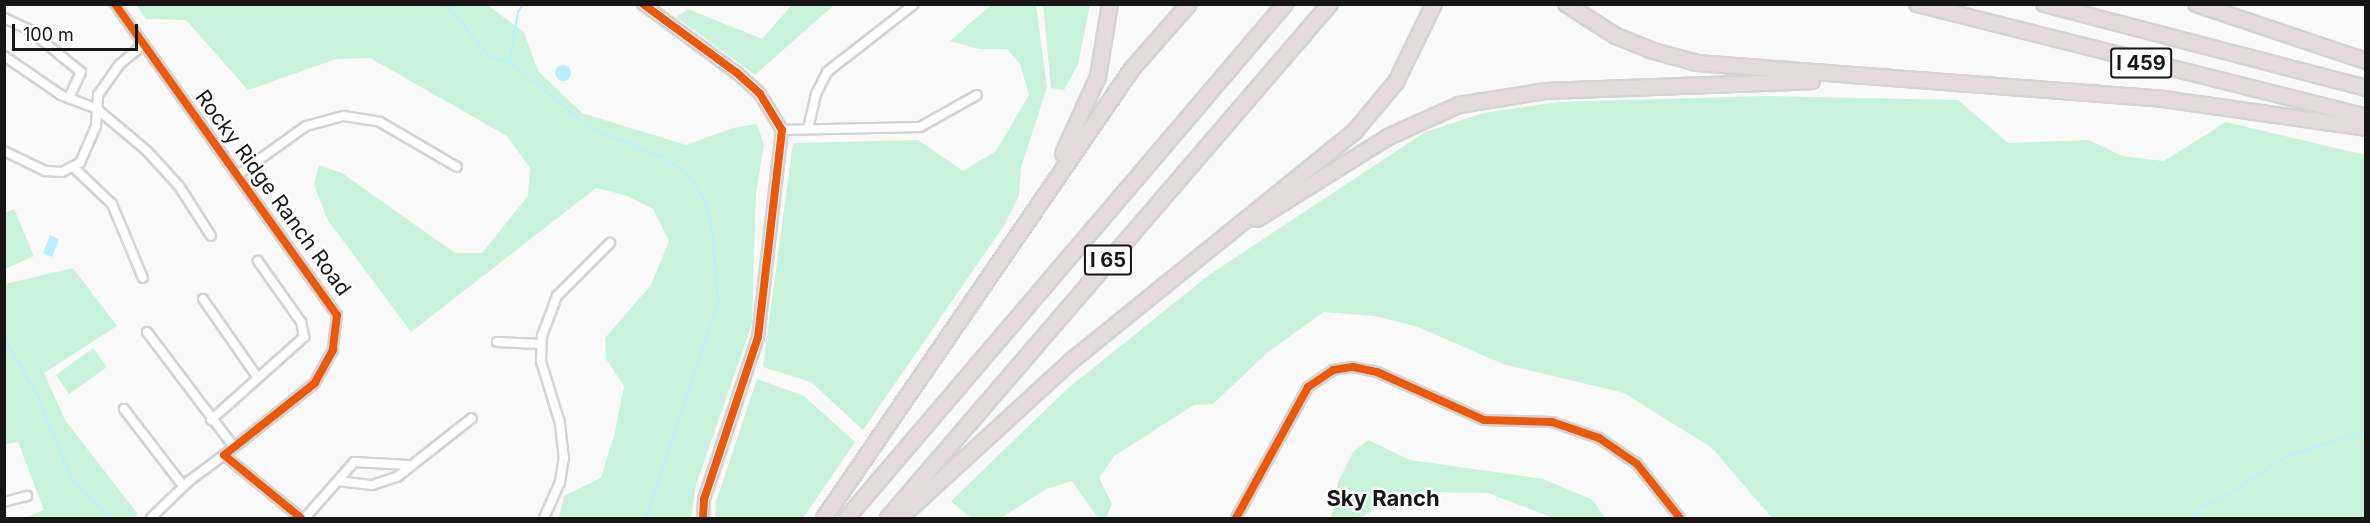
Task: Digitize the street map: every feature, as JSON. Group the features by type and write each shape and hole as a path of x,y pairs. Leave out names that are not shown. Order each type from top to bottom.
{"highway":[{"path":"1032,211 1089,102 1103,56 1110,4"},
{"path":"824,519 1032,211 1132,69 1189,4"},
{"name":"I 65","path":"847,519 1285,4"},
{"name":"I 65","path":"888,519 1330,4"},
{"path":"900,519 1070,362 1227,237 1374,111 1413,54 1434,4"},
{"path":"1566,4 1616,36 1650,50 1697,63 1868,78 2156,98 2366,128"},
{"name":"I 459","path":"1917,4 2366,117"},
{"name":"I 459","path":"2044,4 2366,88"},
{"path":"2196,4 2366,61"},
{"path":"2205,4 2254,24"},
{"path":"1227,237 1388,137 1459,105 1545,91 1868,78"}],"street":[{"name":"Rocky Ridge Ranch Road","path":"116,4 338,315 333,350 315,383 183,486 151,519"},
{"path":"643,4 745,80 760,94 782,130 758,337 704,499 703,519"},
{"path":"808,129 816,94 827,72 914,4"},
{"path":"4,18 28,30 81,72 69,98"},
{"path":"4,152 45,171 62,172 80,163 90,144 98,95 114,72 144,44"},
{"path":"4,56 69,98 97,109 147,151 179,186 211,236"},
{"path":"782,130 920,127 977,95"},
{"path":"239,174 306,126 344,116 380,122 457,167"},
{"path":"73,167 112,204 143,278"},
{"path":"544,519 560,482 564,458 561,430 545,383 540,344 549,311 557,296 610,243"},
{"path":"211,420 304,337 301,322 258,261"},
{"path":"203,299 258,378"},
{"path":"147,332 211,420 234,447"},
{"path":"497,342 540,344"},
{"path":"1236,519 1308,387 1333,370 1353,367 1377,372 1484,420 1552,422 1599,438 1637,464 1680,519"},
{"path":"124,409 183,486"},
{"path":"338,481 372,485 385,482 472,418"},
{"path":"224,455 303,519 360,460 397,466 410,464"},
{"path":"4,502 27,496"}],"green space":[{"path":"136,5 487,5 524,32 538,71 582,113 686,145 733,128 757,124 764,145 756,192 752,324 696,485 691,518 559,518 564,496 601,478 615,432 624,386 606,359 605,338 651,285 669,241 653,209 625,195 596,188 411,332 327,219 314,184 319,165 342,173 455,253 482,253 528,196 530,168 507,136 370,58 336,59 248,90 186,20 146,19"},
{"path":"792,5 834,5 755,75 676,17 688,9 762,39"},
{"path":"991,5 1036,5 1047,87 1021,168 1019,196 1005,224 863,430 811,382 763,367 793,143 918,140 963,171 996,151 1029,95 1020,64 1007,49 979,49 950,41"},
{"path":"1043,5 1090,5 1078,64 1064,90 1051,88"},
{"path":"1765,96 1958,100 2008,143 2089,140 2122,156 2164,161 2226,122 2365,155 2365,518 1772,518 1712,448 1624,393 1503,364 1418,327 1375,316 1324,312 1268,352 1213,404 1194,405 1114,456 1099,478 1112,504 1106,518 1098,518 1072,481 1046,489 1001,518 971,518 951,501 1067,389 1209,275 1425,132 1484,113 1558,102"},
{"path":"14,209 34,256 5,269 5,213"},
{"path":"73,268 117,326 44,373 65,420 137,513 136,518 24,518 44,510 18,442 5,444 5,284"},
{"path":"93,348 107,367 69,394 56,375"},
{"path":"757,379 804,396 855,442 803,518 715,518 716,502"},
{"path":"1368,440 1410,460 1543,479 1593,500 1605,518 1554,518 1488,493 1427,492 1393,497 1361,518 1331,518 1338,482 1353,452"}],"water":[{"path":"560,65 566,65 571,73 569,79 560,81 555,76 555,70"},
{"path":"50,235 59,239 52,257 43,253"}],"waterway":[{"path":"446,4 488,55 511,63 590,128 664,158 686,172 705,201 713,235 718,304 646,518"},
{"path":"509,62 518,12 523,4"},
{"path":"4,338 37,395 72,480 112,518"},
{"path":"2190,518 2204,504 2218,501 2287,456 2366,432"}],"cycle path":[{"path":"115,4 337,315 333,350 315,383 224,455 301,518"},
{"path":"643,4 737,73 760,94 782,130 758,337 704,499 703,518"},
{"path":"1236,518 1308,387 1333,370 1353,367 1377,372 1484,420 1552,422 1599,438 1637,464 1680,518"}],"district":[{"name":"Sky Ranch","path":"1383,499"}]}
